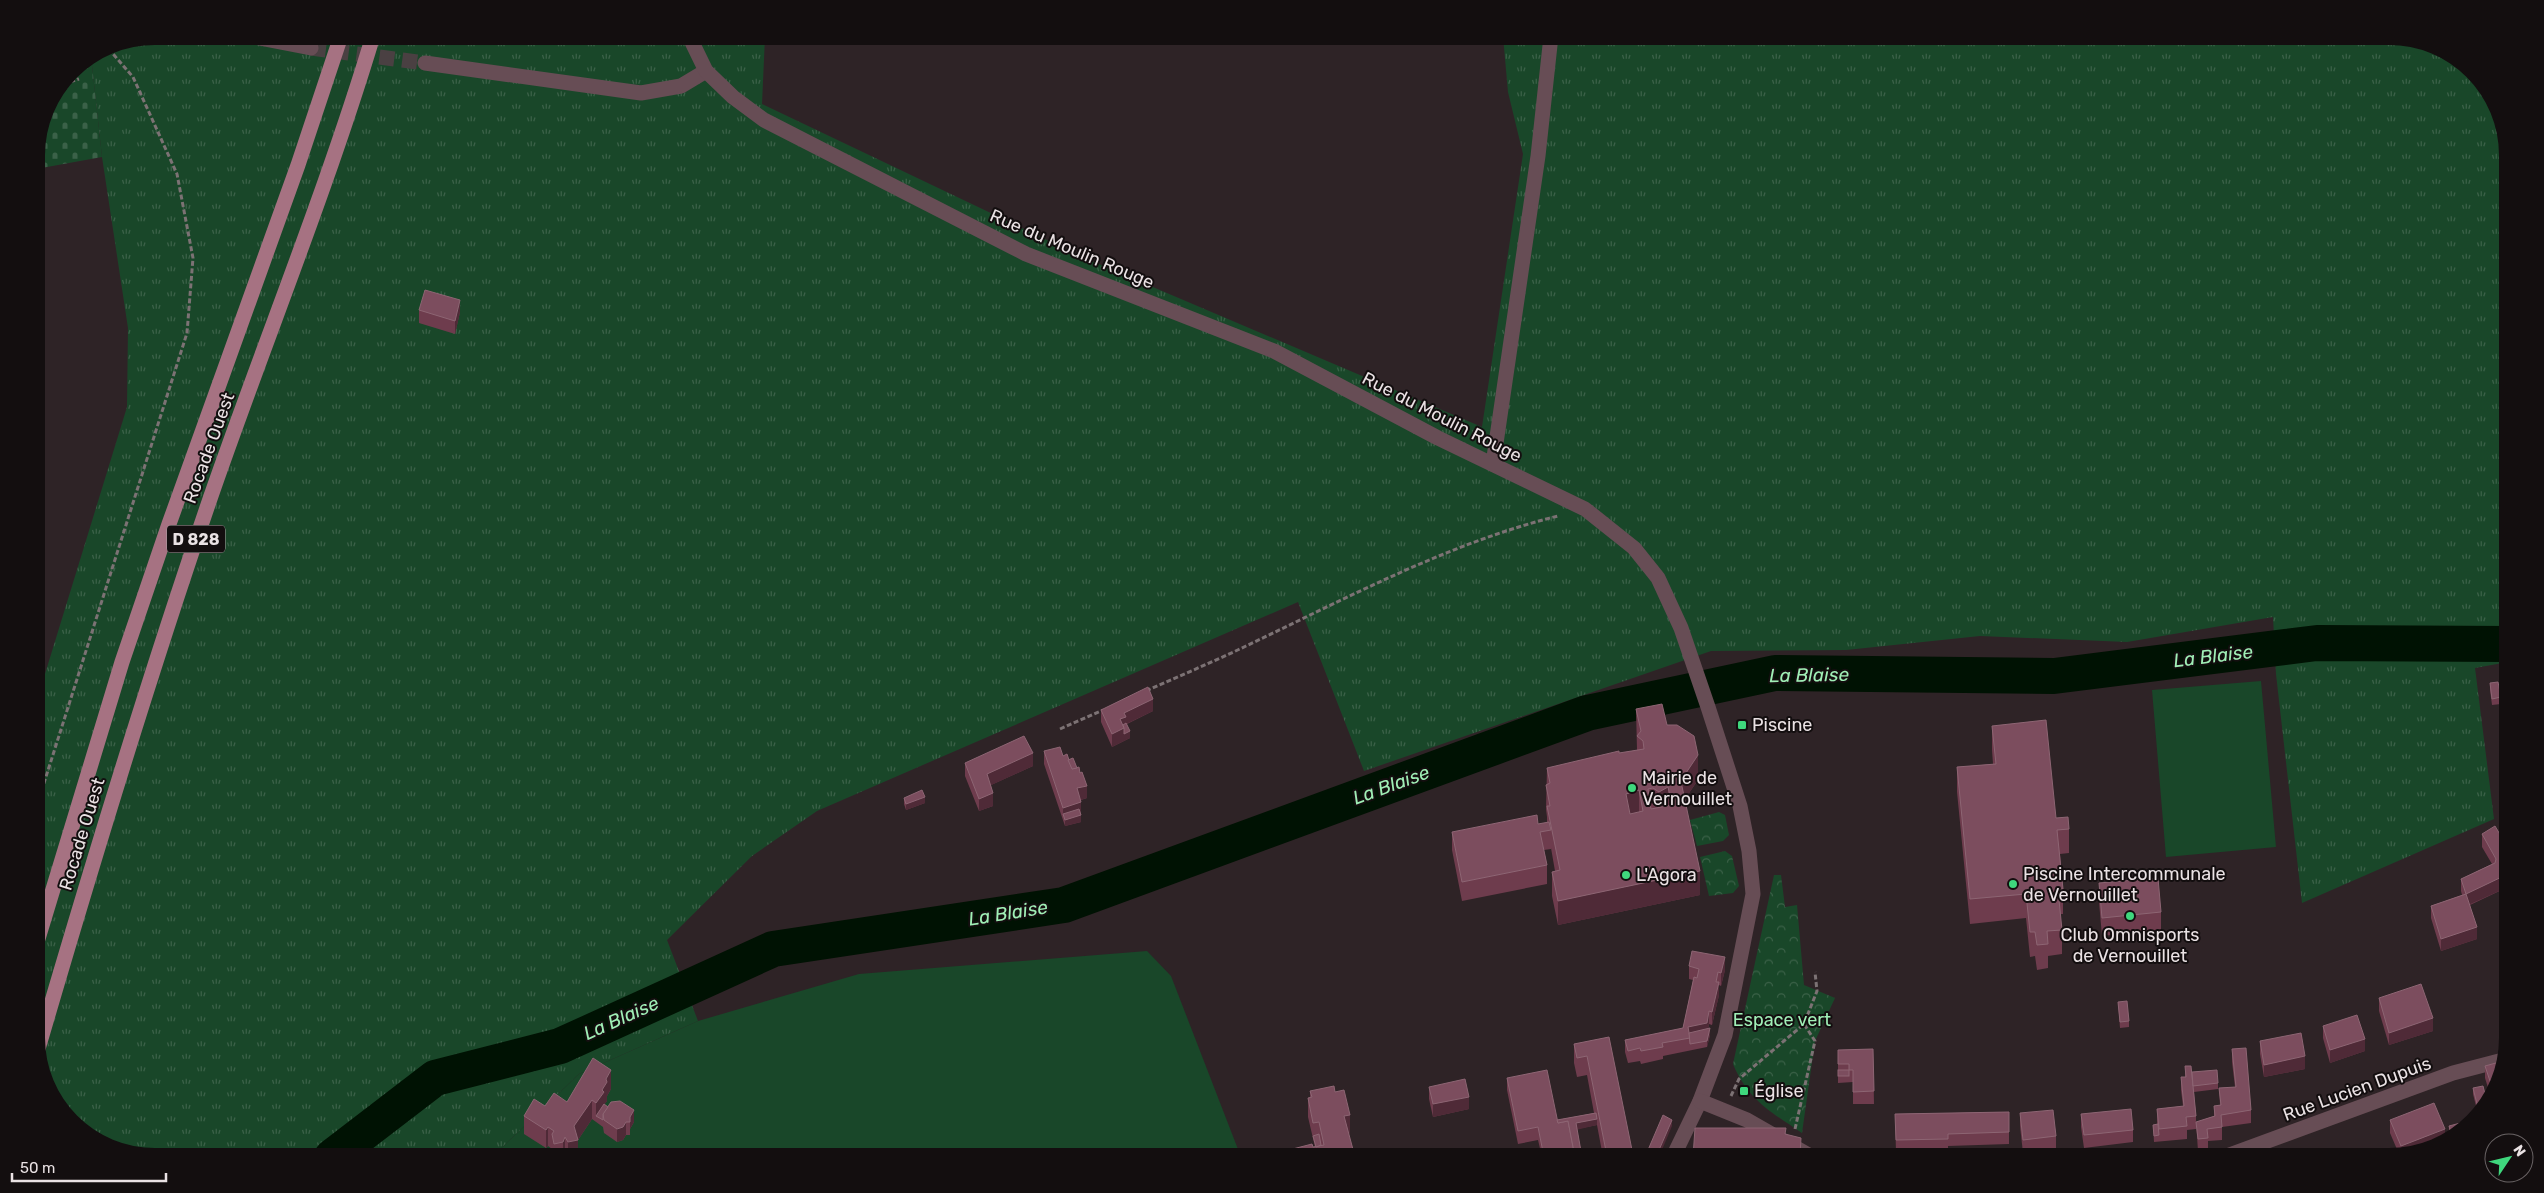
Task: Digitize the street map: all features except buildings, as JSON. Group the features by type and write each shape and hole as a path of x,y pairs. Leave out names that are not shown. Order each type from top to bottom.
{"main road":[{"name":"Rocade Ouest","path":"45,913 122,662 169,524 298,165 338,45"},
{"name":"Rocade Ouest","path":"45,1026 163,634 212,492 290,279 371,45"}],"street":[{"path":"295,45 310,48"},
{"name":"Rue du Moulin Rouge","path":"693,45 706,71 733,97 764,120 1026,254 1274,351 1438,438 1585,509 1634,548 1658,578 1681,628 1697,673 1740,806 1749,851 1753,894 1725,1034 1700,1101 1678,1148"},
{"path":"1493,464 1538,156 1550,45"},
{"path":"425,63 641,93 681,86 706,71"},
{"name":"Rue Lucien Dupuis","path":"2249,1148 2453,1073 2496,1062"},
{"path":"1700,1101 1747,1120 1798,1148"}],"path":[{"path":"45,777 187,333 193,258 177,174 133,77 112,53"},
{"path":"74,81 79,79"},
{"path":"1139,694 1244,648 1366,588 1459,549 1524,524 1585,509"},
{"path":"1060,729 1112,706"},
{"path":"1725,1112 1739,1079 1804,1024 1817,991 1815,972"},
{"path":"1792,1144 1815,1041 1804,1024"}],"green space":[{"path":"765,45 762,104 1087,259 1482,427 1523,154 1508,92 1504,45 2396,45 2410,47 2431,53 2467,77 2488,107 2497,134 2499,148 2499,664 2475,668 2494,819 2302,903 2276,674 2273,617 2127,642 1980,636 1846,650 1711,651 1364,771 1298,602 817,811 752,856 667,940 698,1021 579,1074 501,1148 155,1148 134,1146 113,1140 100,1133 83,1121 72,1110 56,1086 47,1059 45,1045 45,674 127,407 128,328 102,157 92,65 113,53 141,46"},
{"path":"92,65 102,157 45,167 47,134 53,113 77,77"},
{"path":"2261,681 2276,847 2166,857 2152,690"},
{"path":"1719,812 1725,815 1729,835 1723,841 1697,846 1690,820"},
{"path":"1725,851 1732,856 1739,886 1733,893 1709,896 1700,857"},
{"name":"Espace vert","path":"1774,875 1781,875 1785,907 1797,905 1804,985 1835,998 1815,1041 1802,1133 1770,1111 1753,1096 1733,1064"},
{"path":"1147,951 1171,976 1238,1148 501,1148 579,1074 698,1021 859,974"}],"waterway":[{"name":"La Blaise","path":"344,1148 435,1078 560,1046 773,949 1064,905 1587,713 1775,673 2054,676 2317,643 2499,644"}],"tunnel":[{"path":"311,48 425,63"}],"place":[{"name":"Piscine","path":"1742,725"},
{"name":"Mairie de Vernouillet","path":"1632,788"},
{"name":"L'Agora","path":"1626,875"},
{"name":"Piscine Intercommunale de Vernouillet","path":"2013,884"},
{"name":"Club Omnisports de Vernouillet","path":"2130,916"},
{"name":"Église","path":"1744,1091"}]}
